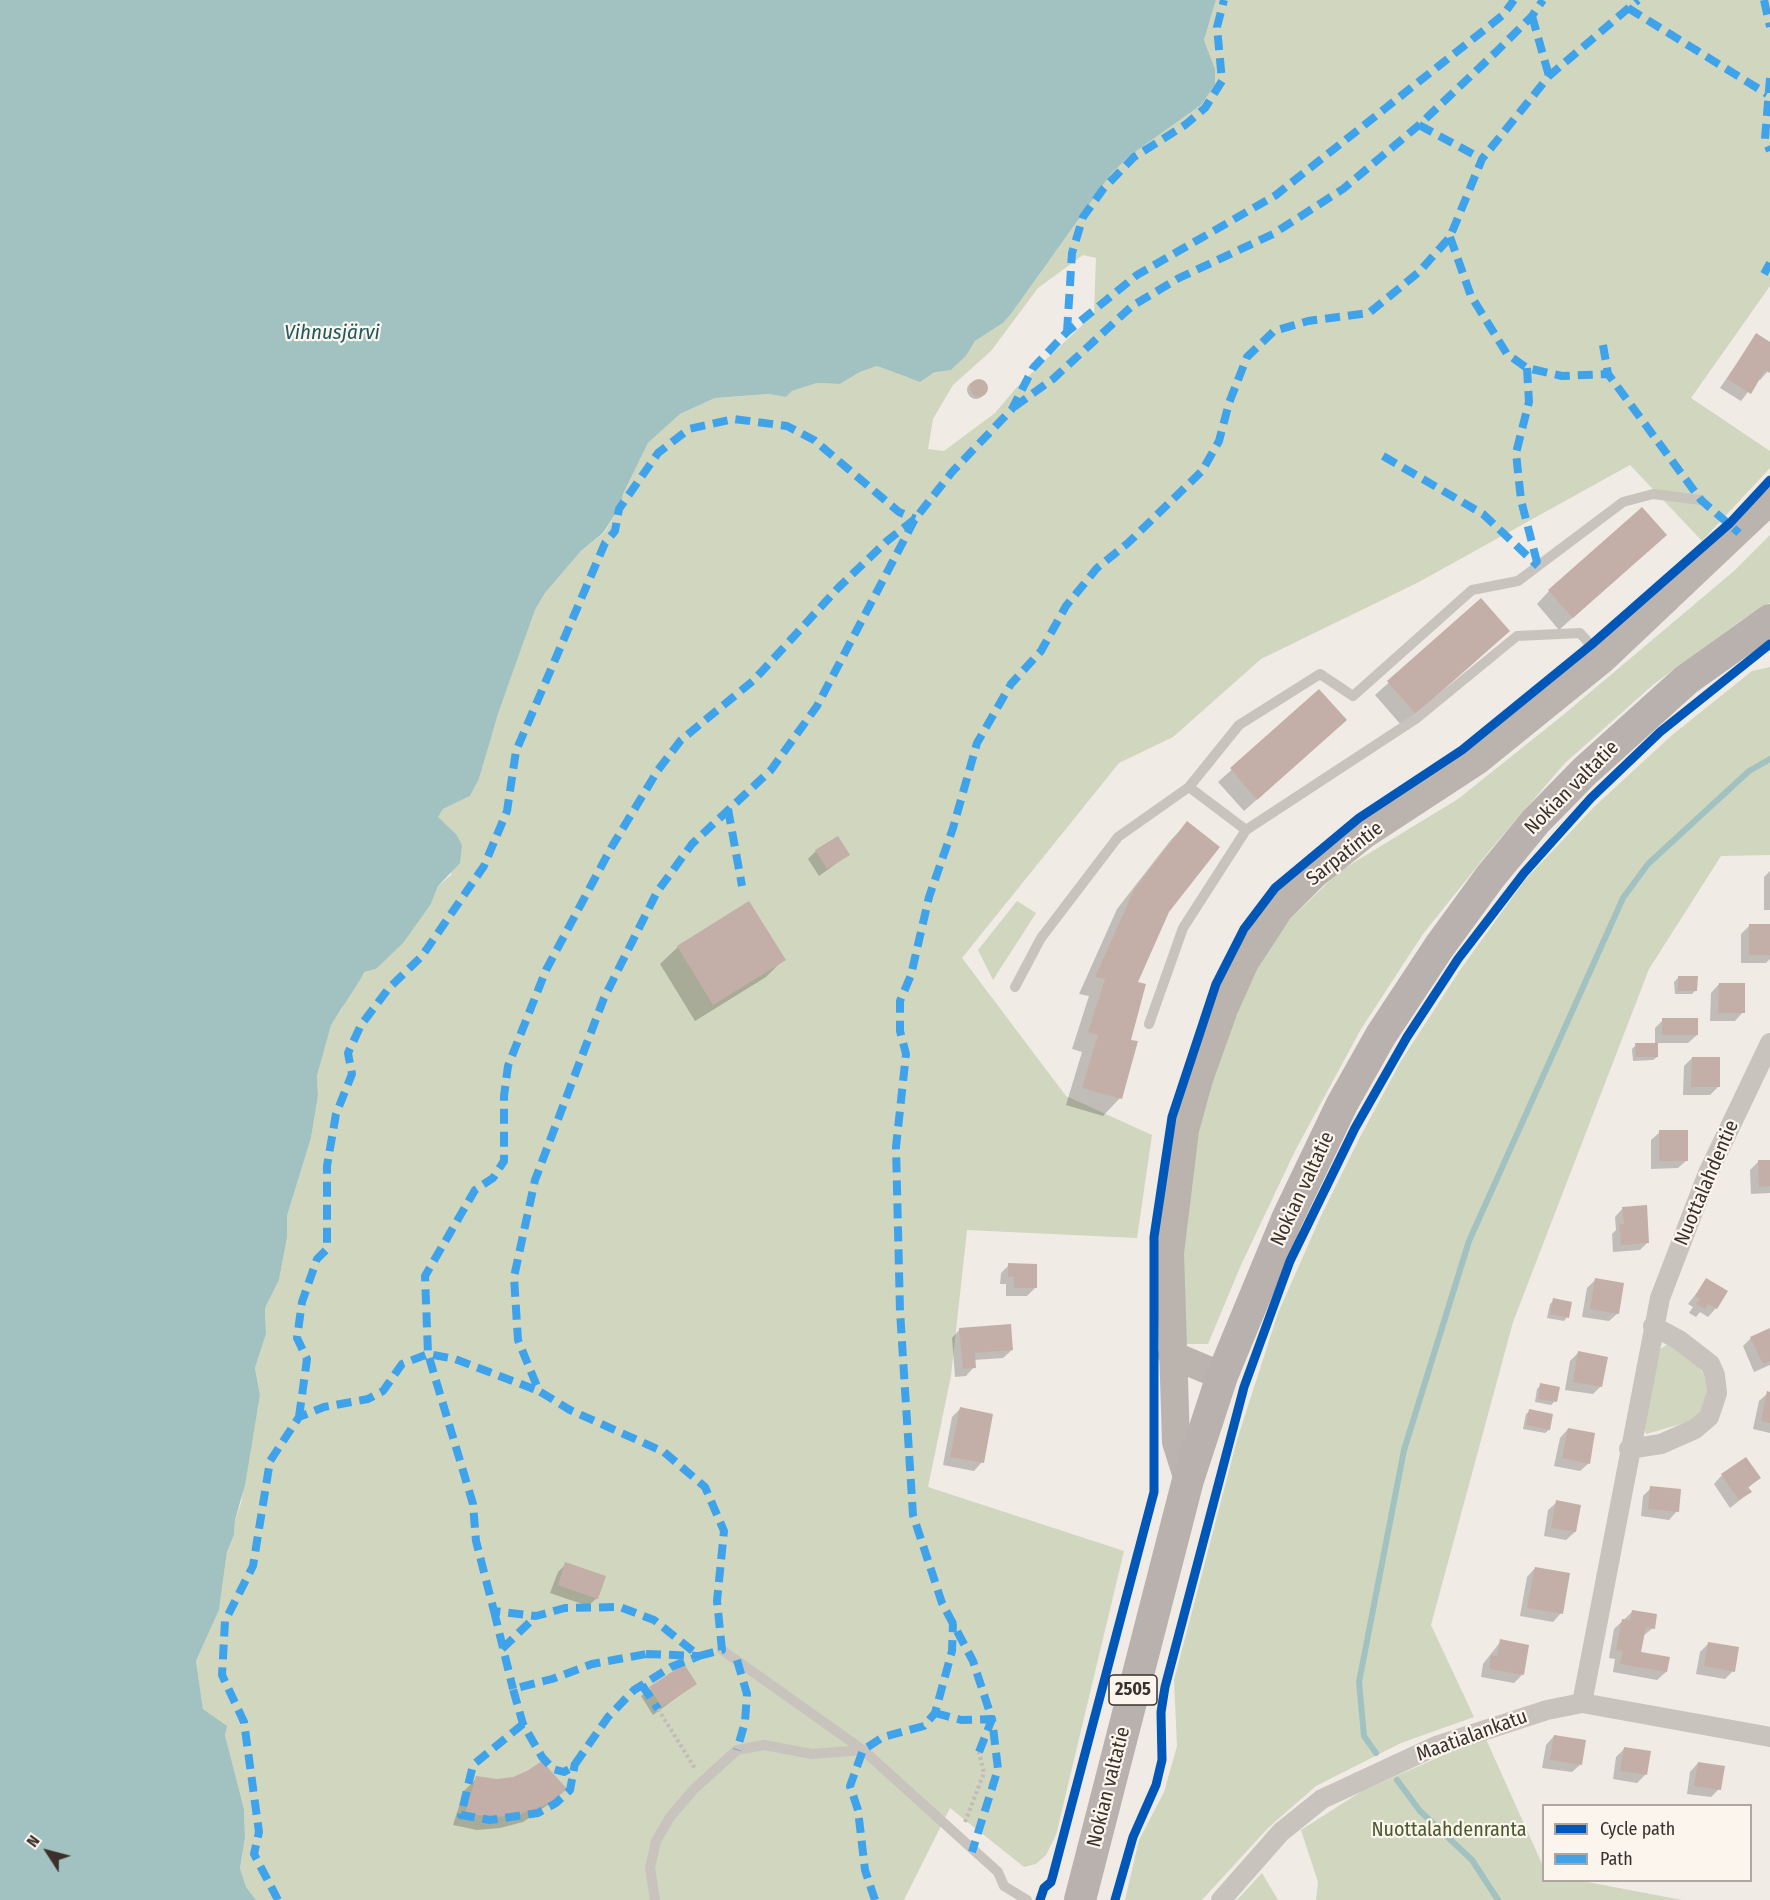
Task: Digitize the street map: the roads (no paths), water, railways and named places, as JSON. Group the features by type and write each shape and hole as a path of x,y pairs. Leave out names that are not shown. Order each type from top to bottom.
{"main road":[{"name":"Sarpatintie","path":"1188,1480 1176,1442 1170,1253 1185,1130 1206,1059 1245,962 1279,910 1314,874 1364,835 1477,761 1603,659 1770,501"},
{"name":"Nokian valtatie","path":"1080,1900 1188,1480 1222,1376 1287,1219 1342,1104 1381,1035 1439,947 1536,821 1585,771 1686,680 1770,620"},
{"path":"1172,1355 1222,1376"}],"street":[{"name":"Nuottalahdentie","path":"1582,1703 1629,1449 1660,1298 1708,1173 1770,1043"},
{"path":"1629,1449 1661,1444 1695,1429 1709,1418 1717,1393 1715,1375 1710,1364 1679,1340 1653,1326"},
{"name":"Maatialankatu","path":"1221,1900 1281,1832 1322,1799 1436,1746 1547,1710 1582,1703 1770,1737"}],"lane":[{"path":"1015,987 1041,938 1118,837 1189,787 1239,725 1320,674 1353,696 1472,590 1518,581 1623,502 1653,494 1701,500"},
{"path":"1149,1024 1183,928 1246,830 1417,718 1517,636 1580,633 1603,659"},
{"path":"1189,787 1246,830"},
{"path":"722,1650 863,1750 998,1872 1004,1886 1027,1900"},
{"path":"655,1900 650,1868 656,1842 670,1817 726,1758 751,1746 812,1754 863,1750"}],"water":[{"name":"Vihnusjärvi","path":"0,0 1216,0 1204,40 1215,69 1215,85 1201,105 1128,157 1111,174 1011,314 1003,323 975,341 966,356 951,370 933,373 920,382 877,366 860,372 840,384 817,383 792,391 786,397 769,394 715,398 680,414 648,443 623,494 621,505 603,533 581,551 545,593 535,610 498,714 479,779 470,796 443,809 438,817 456,834 462,845 460,863 438,886 431,904 403,943 376,969 365,972 331,1025 317,1076 318,1096 311,1138 287,1216 287,1238 279,1280 265,1308 266,1334 255,1368 260,1395 245,1485 235,1520 234,1535 227,1552 219,1610 196,1661 203,1709 227,1726 225,1735 244,1809 245,1838 240,1868 246,1887 256,1900 0,1900"}],"waterway":[{"path":"1376,1753 1364,1736 1359,1682 1404,1450 1469,1241 1623,898 1648,864 1749,771 1770,759"},
{"path":"1397,1780 1420,1811 1472,1860 1498,1900"}],"park label":[{"name":"Nuottalahdenranta","path":"1449,1830"}]}
